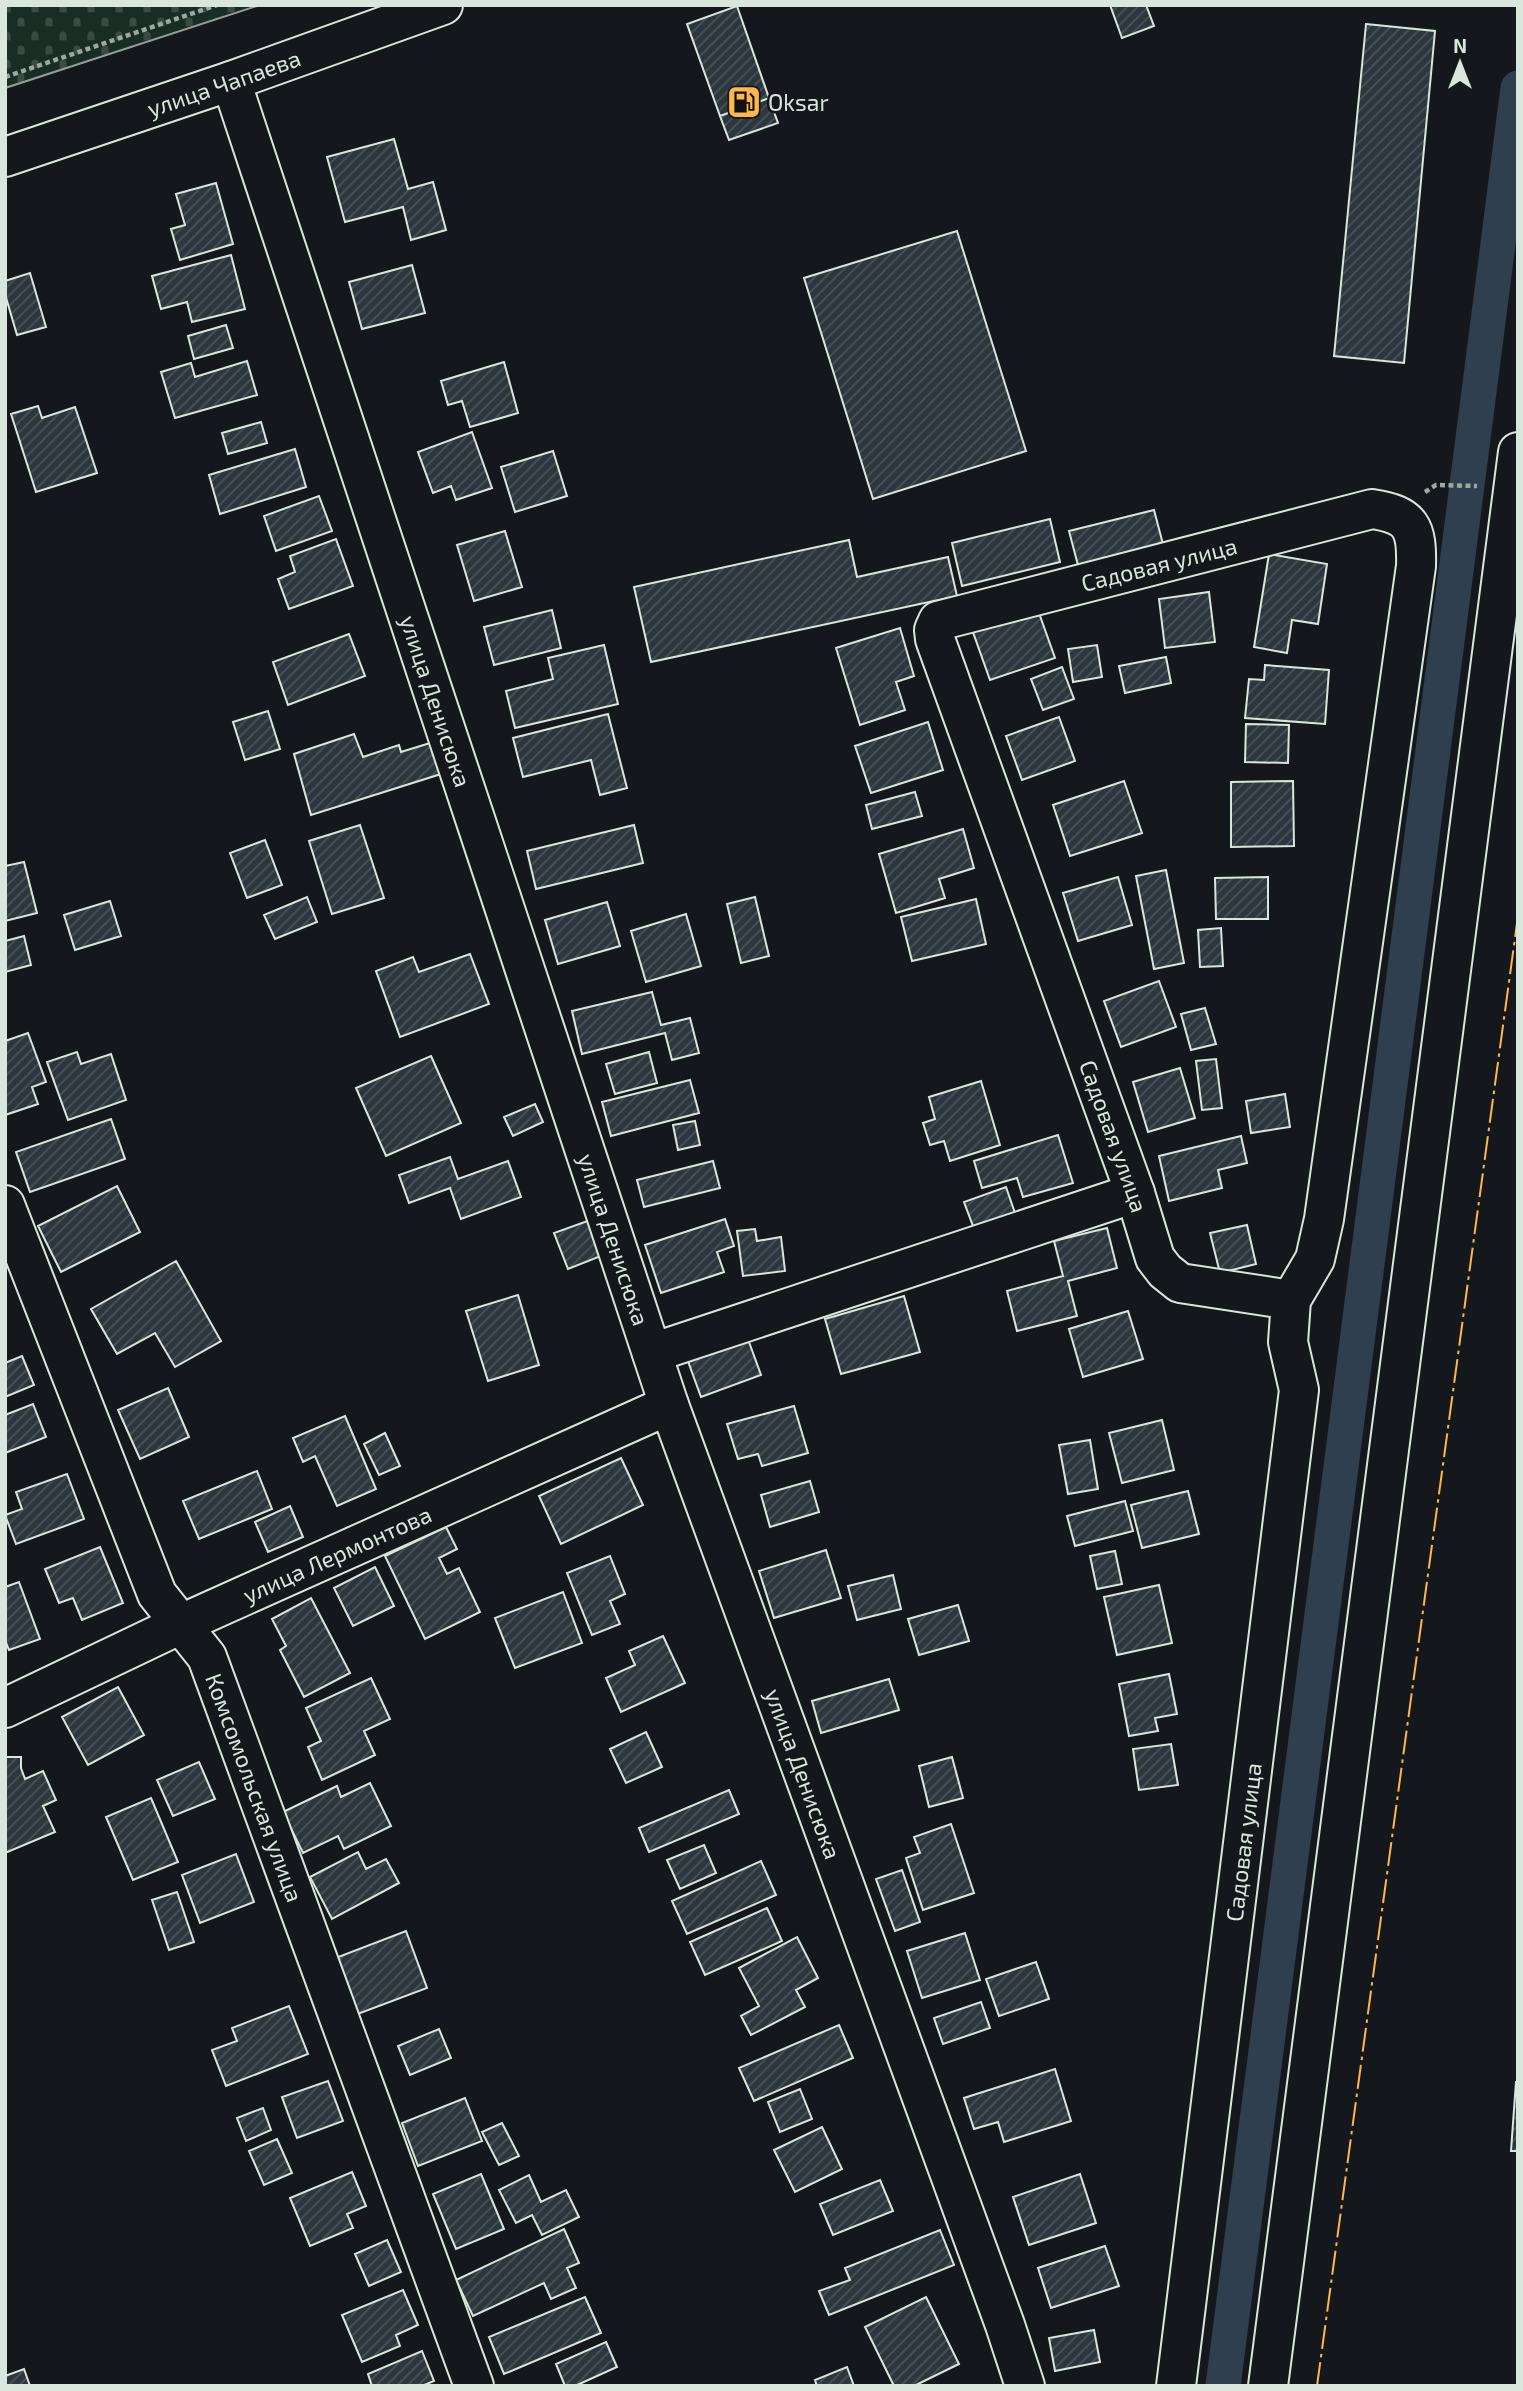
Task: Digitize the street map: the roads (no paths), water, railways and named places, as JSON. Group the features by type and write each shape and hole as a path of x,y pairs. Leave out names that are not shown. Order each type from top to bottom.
{"street":[{"name":"улица Чапаева","path":"5,157 231,81 443,5"},
{"name":"улица Денисюка","path":"231,81 669,1405 1025,2386"},
{"path":"1268,2386 1518,452"},
{"name":"Садовая улица","path":"1176,2386 1299,1391 1288,1342 1291,1300 1315,1259 1324,1219 1416,566 1417,540 1409,524 1394,512 1372,509 938,621 934,630 1135,1193 1155,1258 1165,1271 1180,1283 1291,1300"},
{"path":"652,1353 1135,1193"},
{"name":"Комсомольская улица","path":"5,1205 158,1594 207,1657 474,2386"},
{"name":"улица Лермонтова","path":"5,1708 181,1624 669,1405"}],"waterway":[{"path":"1223,2386 1518,88"}],"place":[{"name":"Oksar","path":"744,102"}]}
